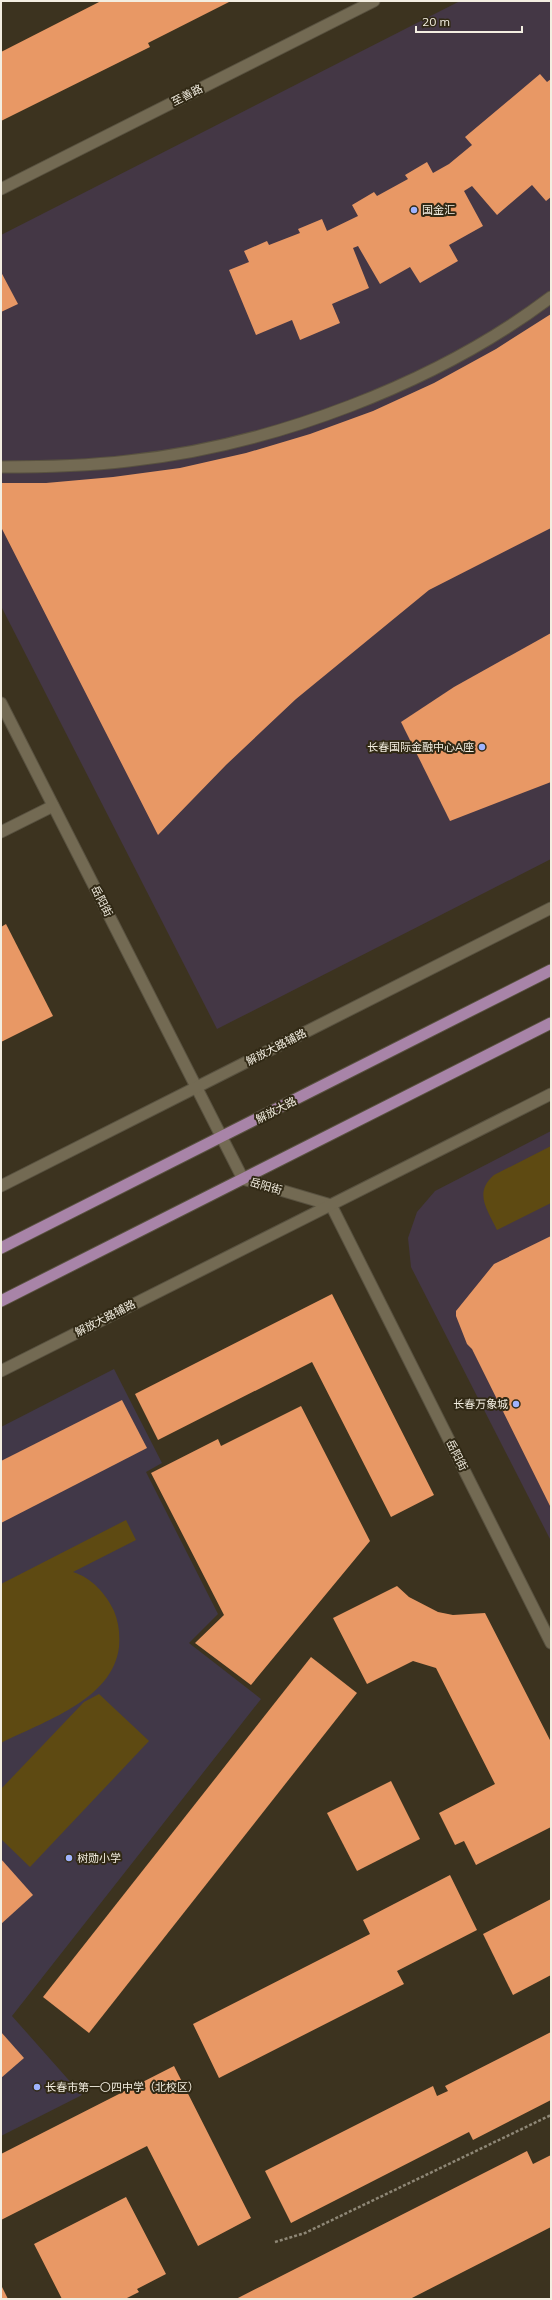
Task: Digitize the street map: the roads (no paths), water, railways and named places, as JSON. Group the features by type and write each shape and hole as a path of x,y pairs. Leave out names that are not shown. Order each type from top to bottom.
{"main road":[{"name":"解放大路","path":"1,1248 551,970"},
{"path":"1,1301 551,1023"}],"street":[{"name":"至善路","path":"1,189 374,1"},
{"path":"1,467 66,466 129,461 192,451 254,436 316,418 376,395 434,369 490,338 551,297"},
{"name":"岳阳街","path":"1,703 243,1180 331,1205 551,1643"},
{"path":"1,832 53,806"},
{"name":"解放大路辅路","path":"1,1186 551,908"},
{"name":"解放大路辅路","path":"1,1370 551,1094"}],"place":[{"name":"国金汇","path":"414,210"},
{"name":"长春国际金融中心A座","path":"482,747"},
{"name":"长春万象城","path":"516,1404"},
{"name":"树勋小学","path":"69,1858"},
{"name":"长春市第一〇四中学（北校区）","path":"37,2087"}]}
